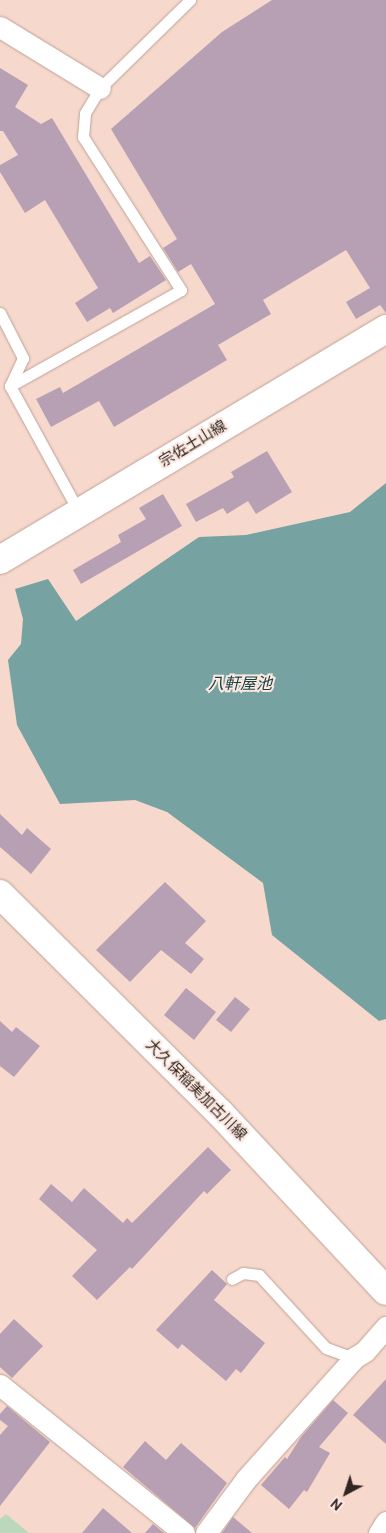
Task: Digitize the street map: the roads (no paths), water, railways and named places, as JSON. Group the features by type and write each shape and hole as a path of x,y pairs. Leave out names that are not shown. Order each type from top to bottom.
{"main road":[{"name":"宗佐土山線","path":"0,560 386,329"},
{"name":"大久保稲美加古川線","path":"0,894 220,1113 386,1291"}],"street":[{"path":"0,27 100,88"},
{"path":"206,1533 246,1479 354,1358 365,1351 386,1326"},
{"path":"0,1385 184,1533"},
{"path":"379,1533 386,1522"}],"lane":[{"path":"10,386 181,290 84,137 85,113 100,88 190,0"},
{"path":"0,313 23,358 10,386"},
{"path":"10,386 79,512"},
{"path":"232,1279 243,1273 259,1275 326,1348 354,1358"}],"water":[{"name":"八軒屋池","path":"386,483 386,1019 379,1021 272,935 263,883 167,812 135,800 60,804 17,725 8,660 21,644 23,619 15,589 48,579 76,621 199,537 246,535 350,512"}]}
